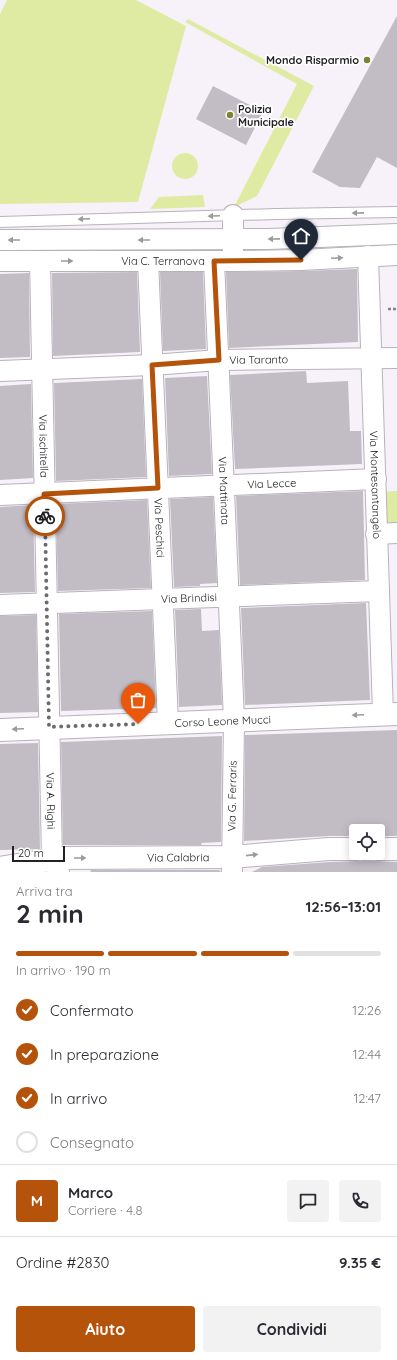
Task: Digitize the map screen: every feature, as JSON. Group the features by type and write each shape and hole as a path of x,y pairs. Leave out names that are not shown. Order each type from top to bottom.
{"street":[{"name":"Via Mattinata","path":"233,215 233,240 223,261 219,360 234,720"},
{"path":"0,240 233,240 397,234"},
{"name":"Via C. Terranova","path":"0,261 301,260 397,255"},
{"name":"Via Montesantangelo","path":"368,256 376,479 376,534 379,591 390,714"},
{"name":"Via Ischitella","path":"40,261 49,727"},
{"name":"Via Peschici","path":"148,261 168,723"},
{"name":"Via Taranto","path":"0,371 152,365 219,360 397,358"},
{"name":"Via Lecce","path":"0,495 376,479"},
{"path":"376,534 397,533"},
{"name":"Via Brindisi","path":"0,605 379,591"},
{"name":"Corso Leone Mucci","path":"0,730 390,714"},
{"name":"Via G. Ferraris","path":"231,864 234,720"},
{"name":"Via A. Righi","path":"49,727 55,866"},
{"name":"Via Calabria","path":"0,868 55,866 62,858 231,864 314,850 349,849"},
{"path":"385,849 397,849"}],"lane":[{"path":"0,222 397,212"}],"green space":[{"path":"7,0 136,0 186,26 138,202 0,204 0,14"},
{"path":"188,19 314,86 257,196 234,207 297,84 185,22"},
{"path":"185,153 194,157 198,166 194,175 185,179 176,175 172,166 176,157"},
{"path":"203,195 205,207 150,209 159,197"},
{"path":"397,491 397,528 378,528 377,492"}],"building":[{"path":"397,16 397,168 377,157 360,188 340,187 312,172"},
{"name":"Polizia Municipale","path":"213,86 263,112 246,145 196,119"},
{"path":"357,269 358,342 229,348 226,272"},
{"path":"137,272 140,352 53,356 52,273"},
{"path":"160,272 203,272 206,349 163,351"},
{"path":"29,273 30,357 0,358 0,274"},
{"path":"306,371 307,383 348,381 350,431 361,431 362,464 235,469 230,375"},
{"path":"207,376 212,474 169,476 165,378"},
{"path":"142,379 146,477 56,481 54,383"},
{"path":"31,384 33,478 0,480 0,386"},
{"path":"363,491 365,580 240,585 236,496"},
{"path":"213,497 217,583 200,584 200,586 174,587 170,499"},
{"path":"147,500 151,588 58,591 56,504"},
{"path":"33,505 35,592 0,593 0,507"},
{"path":"366,603 370,700 245,705 241,608"},
{"path":"201,609 202,631 219,630 222,705 179,707 175,610"},
{"path":"152,611 156,708 61,711 59,614"},
{"path":"36,615 38,712 0,713 0,616"},
{"path":"397,730 397,836 385,836 385,824 349,824 349,836 244,841 245,735"},
{"path":"222,736 221,842 201,843 202,845 63,845 61,742"},
{"path":"38,743 40,849 0,850 0,744"},
{"path":"371,860 397,862 397,872 252,872 262,867"},
{"path":"90,870 219,870 221,872 91,872"}],"way so far":[{"path":"45,516 49,727 138,724"}],"place":[{"name":"Mondo Risparmio","path":"367,60"},
{"name":"Polizia Municipale","path":"230,115"}],"route":[{"path":"45,516 44,494 158,488 152,365 219,360 214,261 301,260"}]}
